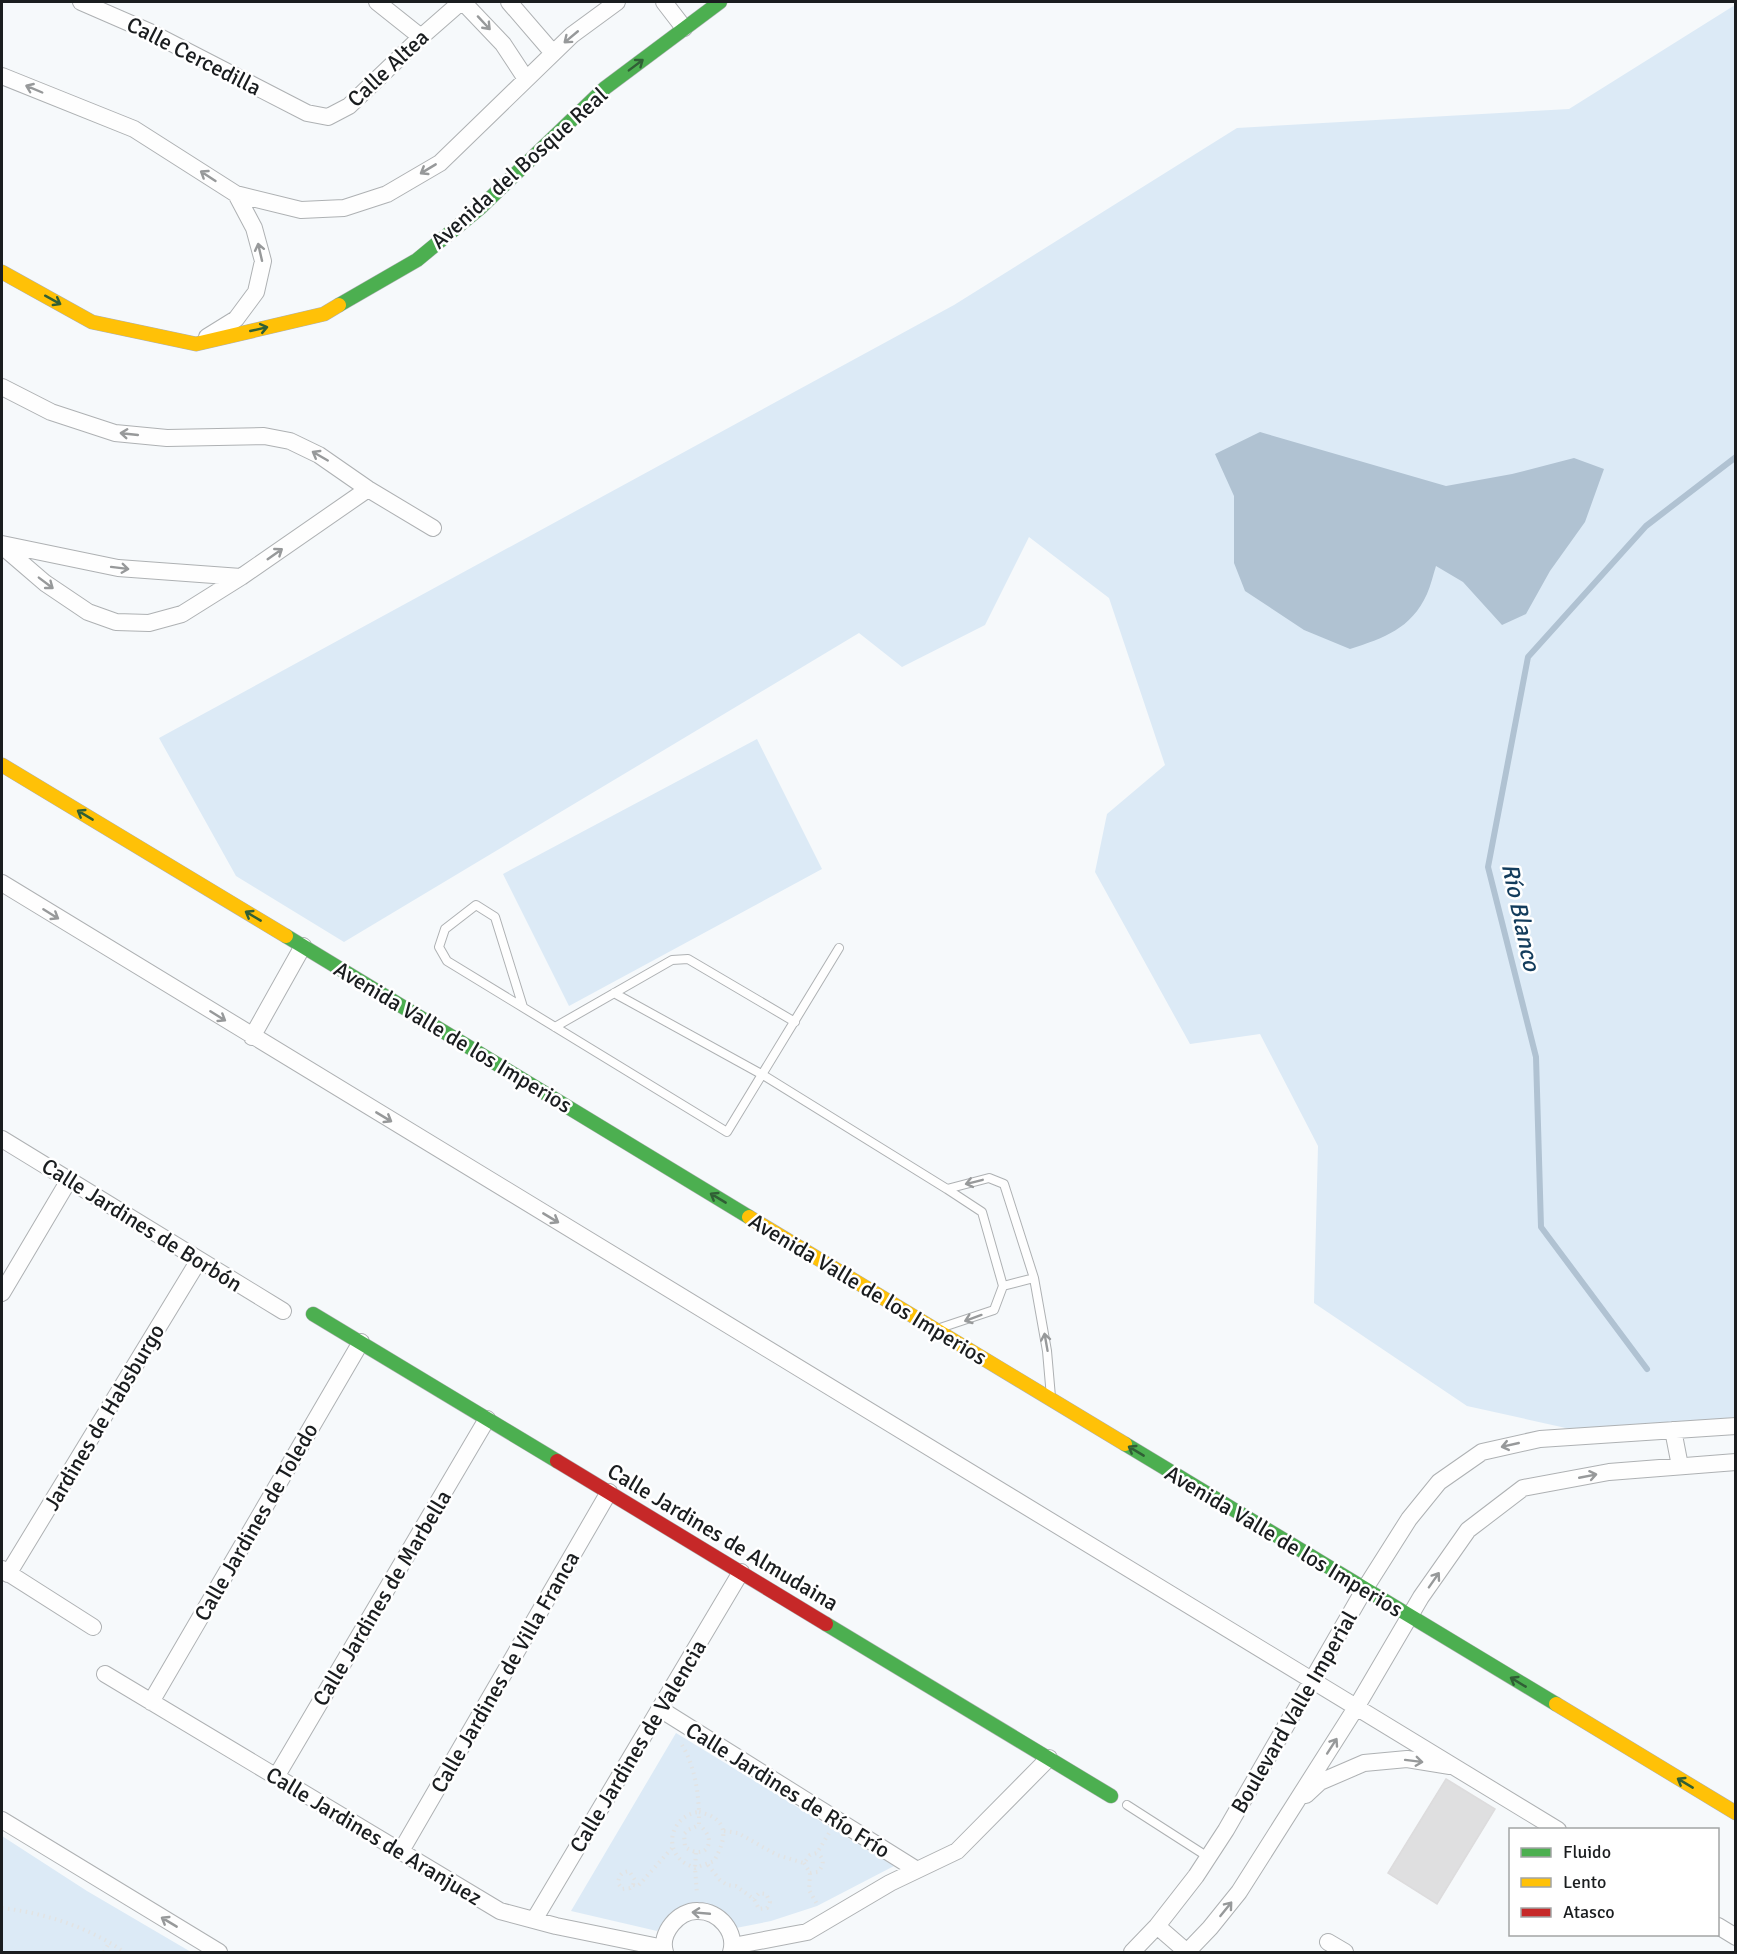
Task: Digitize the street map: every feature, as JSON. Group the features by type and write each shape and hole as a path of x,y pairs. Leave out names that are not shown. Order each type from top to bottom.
{"street":[{"name":"Calle Cercedilla","path":"81,2 150,32 307,113"},
{"path":"377,2 421,37"},
{"name":"Calle Altea","path":"307,113 328,117 349,106 421,37 462,2"},
{"path":"462,2 498,39 526,78"},
{"path":"509,2 553,53"},
{"path":"2,76 134,129 236,194 301,210 344,208 387,194 440,163 572,35 617,2"},
{"path":"664,2 684,28"},
{"name":"Avenida del Bosque Real","path":"2,272 92,322 196,344 324,314 417,260 480,208 605,88 720,2"},
{"path":"196,344 236,319 256,292 263,261 254,228 236,194"},
{"path":"2,387 51,412 115,433 167,438 264,436 290,441 320,454 368,489 433,528"},
{"path":"2,545 45,583 88,612 116,622 149,623 182,614 241,577 368,489"},
{"path":"2,545 118,568 241,577"},
{"name":"Avenida Valle de los Imperios","path":"2,765 1736,1813"},
{"path":"2,883 1555,1828"},
{"path":"252,1037 303,946"},
{"name":"Calle Jardines de Borbón","path":"2,1139 283,1311"},
{"path":"2,1293 69,1180"},
{"name":"Jardines de Habsburgo","path":"5,1571 199,1260"},
{"name":"Calle Jardines de Almudaina","path":"313,1314 1111,1796"},
{"name":"Calle Jardines de Toledo","path":"151,1702 361,1342"},
{"name":"Calle Jardines de Marbella","path":"276,1777 487,1419"},
{"name":"Boulevard Valle Imperial","path":"1132,1953 1157,1926 1209,1857 1364,1590 1409,1519 1439,1482 1482,1452 1540,1439 1736,1426"},
{"path":"1672,1430 1680,1466"},
{"name":"Boulevard Valle Imperial","path":"1187,1952 1239,1892 1357,1707 1410,1617 1468,1530 1523,1488 1609,1472 1736,1462"},
{"name":"Calle Jardines de Villa Franca","path":"401,1851 609,1492"},
{"path":"5,1571 93,1627"},
{"name":"Calle Jardines de Valencia","path":"534,1920 741,1572"},
{"name":"Calle Jardines de Aranjuez","path":"105,1674 500,1911 664,1950"},
{"name":"Calle Jardines de Río Frío","path":"660,1709 917,1870"},
{"path":"664,1950 667,1930 680,1916 697,1910 715,1915 729,1928 732,1949 807,1932 890,1883 957,1851 1049,1758"},
{"path":"1288,1813 1320,1782 1364,1763 1407,1759 1458,1768"},
{"path":"2,1820 219,1953"},
{"path":"1157,1926 1187,1952"},
{"path":"1719,1927 1736,1937"},
{"path":"1328,1942 1345,1953"}],"lane":[{"path":"523,1007 495,917 477,905 445,929 439,947 447,961 727,1131 763,1076 839,948"},
{"path":"555,1027 672,960 688,959 795,1022"},
{"path":"614,993 763,1076 982,1212 1003,1286 994,1310 969,1320 935,1329"},
{"path":"947,1189 989,1178 1004,1184 1034,1278 1047,1351 1051,1400"},
{"path":"1003,1286 1034,1278"},
{"path":"1127,1805 1209,1857"}],"path":[{"path":"677,1737 688,1755 698,1790 699,1826 708,1834 710,1840 708,1847 696,1853"},
{"path":"724,1831 721,1849 714,1861 708,1864 695,1868 682,1862 673,1847 674,1832 679,1821 690,1813 699,1812 712,1815 724,1831 738,1833 777,1855 804,1863 810,1873 809,1890 817,1904"},
{"path":"696,1853 685,1847 684,1834 699,1826"},
{"path":"804,1863 806,1858 817,1853 831,1830"},
{"path":"633,1885 635,1880 630,1871 623,1872 618,1883 622,1888 638,1886 673,1847"},
{"path":"696,1853 698,1900"},
{"path":"810,1873 818,1872 822,1867 821,1856 817,1853"},
{"path":"708,1864 720,1880 727,1885 736,1886 754,1899 759,1909 767,1908 770,1902 766,1894 759,1893 754,1899"},
{"path":"2,1908 29,1911 82,1929 124,1953"},
{"path":"104,1953 109,1943"}],"shaded area":[{"path":"1735,5 1735,1417 1593,1434 1467,1406 1314,1303 1318,1146 1260,1034 1190,1044 1095,872 1107,814 1165,765 1109,598 1029,537 985,625 902,667 859,633 344,942 236,876 159,738 954,305 1237,128 1569,109"},
{"path":"757,739 822,869 569,1006 503,874"},
{"path":"676,1733 894,1866 817,1906 771,1921 736,1928 722,1911 667,1918 657,1931 571,1911"},
{"path":"2,1836 87,1891 191,1952 2,1952"}],"water":[{"path":"1260,432 1446,486 1512,474 1574,458 1604,469 1585,522 1550,571 1526,614 1502,625 1463,582 1436,566 1427,594 1405,624 1374,641 1350,649 1304,630 1245,591 1234,563 1234,496 1215,454"}],"building":[{"path":"1446,1779 1495,1809 1437,1904 1388,1873"}],"waterway":[{"name":"Río Blanco","path":"1647,1369 1541,1227 1536,1057 1488,867 1528,657 1646,526 1736,457"}],"traffic: fast":[{"path":"339,305 417,260 480,208 605,88 720,2"},
{"path":"286,936 749,1217"},
{"path":"313,1314 557,1461"},
{"path":"1125,1444 1556,1704"},
{"path":"826,1624 1111,1796"}],"traffic: slow":[{"path":"2,272 92,322 196,344 324,314 339,305"},
{"path":"2,765 286,936"},
{"path":"749,1217 1125,1444"},
{"path":"1556,1704 1736,1813"}],"traffic: jam":[{"path":"557,1461 826,1624"}]}
